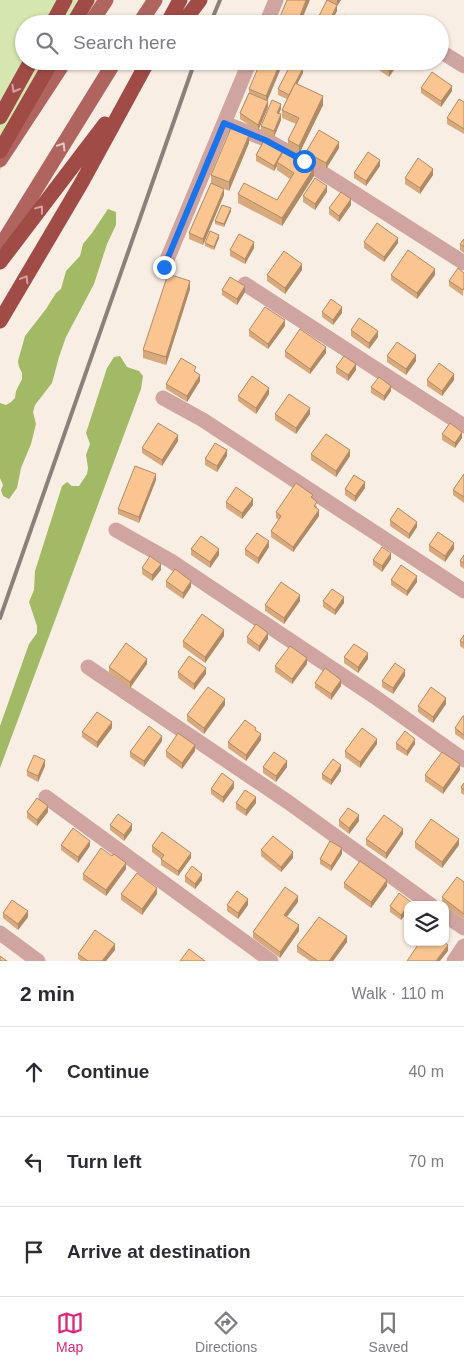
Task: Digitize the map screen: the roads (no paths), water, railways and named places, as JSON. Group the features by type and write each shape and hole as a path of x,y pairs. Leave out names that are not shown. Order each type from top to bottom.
{"highway":[{"path":"57,15 65,0"},
{"path":"78,15 87,0"},
{"path":"172,15 180,0"},
{"path":"189,15 200,0"},
{"path":"0,117 26,70"},
{"path":"0,150 47,70"},
{"path":"0,321 82,182 143,70"},
{"path":"0,262 147,70"}],"main road":[{"path":"96,15 106,0"},
{"path":"145,15 155,0"},
{"path":"0,160 59,70"},
{"path":"0,247 108,70"}],"street":[{"path":"270,15 276,0"},
{"path":"449,57 464,66"},
{"path":"164,267 246,70"},
{"path":"224,123 265,140 304,161 464,263"},
{"path":"245,284 464,426"},
{"path":"163,398 203,420 464,591"},
{"path":"116,530 179,566 375,697 464,760"},
{"path":"88,668 288,802 425,901"},
{"path":"46,797 271,961"},
{"path":"449,918 464,928"},
{"path":"0,933 38,961"},
{"path":"454,961 464,946"}],"railway":[{"path":"214,15 220,0"},
{"path":"0,618 192,70"}]}
